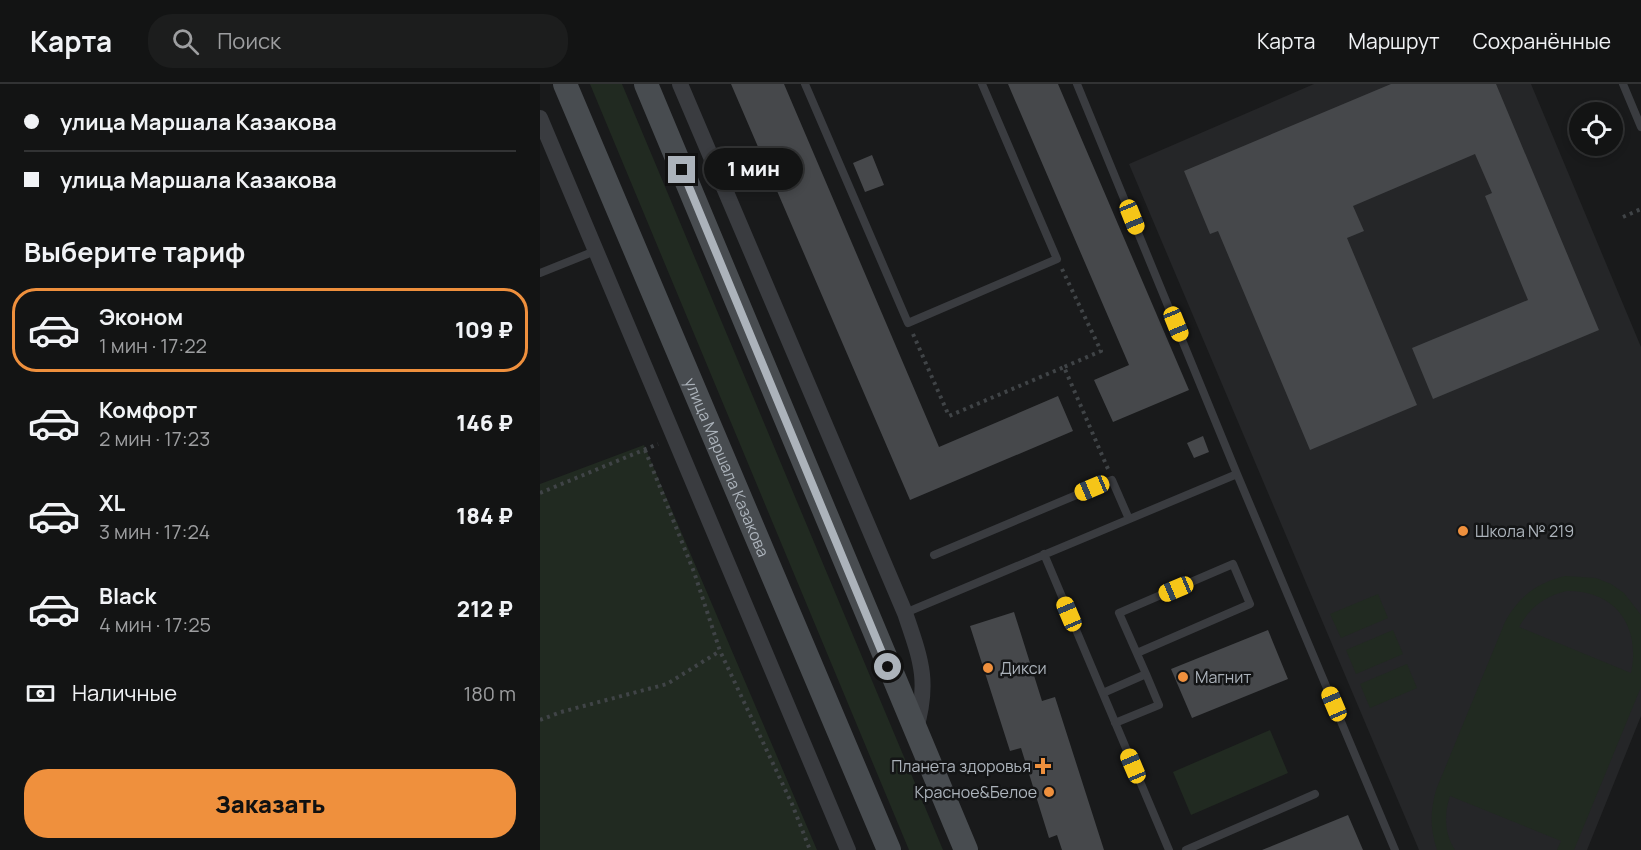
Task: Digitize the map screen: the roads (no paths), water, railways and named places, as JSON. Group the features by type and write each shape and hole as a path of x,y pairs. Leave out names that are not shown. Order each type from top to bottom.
{"street":[{"name":"улица Маршала Казакова","path":"565,84 889,850"},
{"path":"646,84 966,850"},
{"path":"680,84 906,613 921,660 925,690 922,712 915,732"},
{"path":"540,118 848,850"}],"lane":[{"path":"805,84 908,323 1058,259 982,84"},
{"path":"1077,84 1395,850"},
{"path":"1623,84 1641,127"},
{"path":"540,273 595,252"},
{"path":"906,613 1237,474"},
{"path":"934,555 1112,480 1129,519"},
{"path":"1044,554 1169,850"},
{"path":"1115,723 1159,705 1119,614 1233,564 1250,604 1137,654"},
{"path":"1102,693 1146,674"},
{"path":"1186,850 1315,794"}],"place":[{"name":"Школа № 219","path":"1463,531"},
{"name":"Дикси","path":"988,668"},
{"name":"Магнит","path":"1183,677"},
{"name":"Планета здоровья","path":"1043,766"},
{"name":"Красное&Белое","path":"1049,792"}]}
